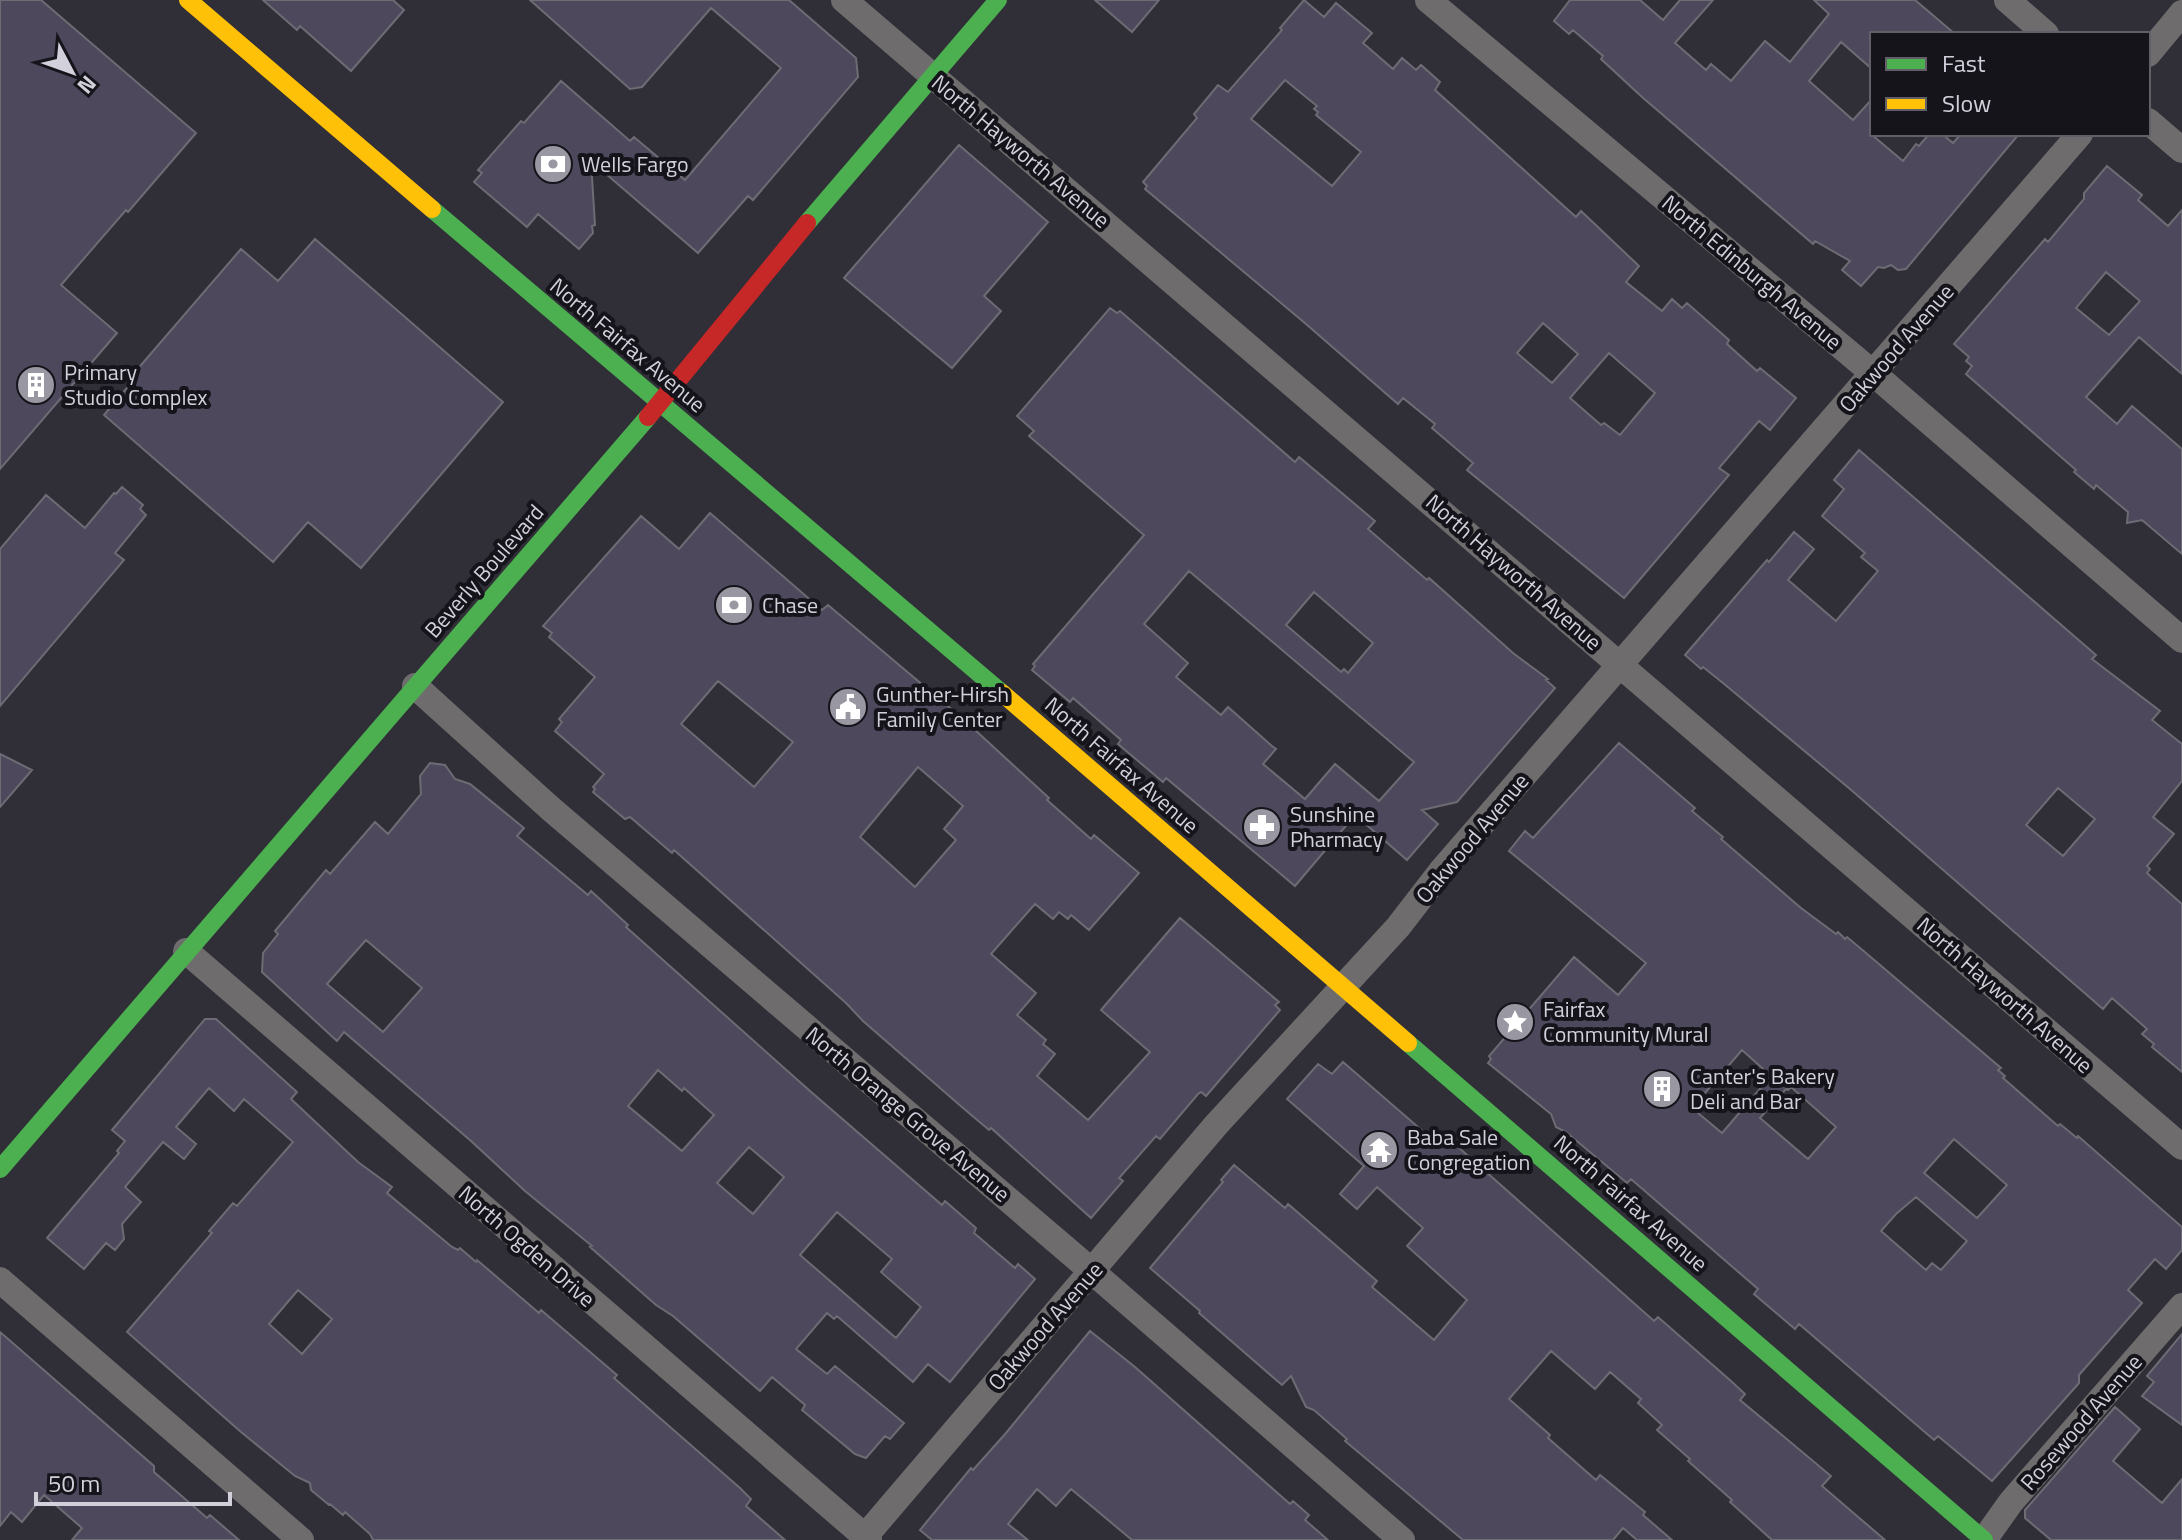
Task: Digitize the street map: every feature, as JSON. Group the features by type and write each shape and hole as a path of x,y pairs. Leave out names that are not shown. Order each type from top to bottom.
{"main road":[{"name":"North Fairfax Avenue","path":"188,0 939,638 1984,1540"},
{"name":"Beverly Boulevard","path":"0,1169 660,404 786,248 998,0"}],"street":[{"name":"North Hayworth Avenue","path":"844,0 2182,1147"},
{"name":"North Edinburgh Avenue","path":"1428,0 1874,374 2182,640"},
{"path":"2007,0 2044,32"},
{"path":"2150,52 2182,13"},
{"path":"2150,123 2182,150"},
{"name":"Oakwood Avenue","path":"865,1539 1216,1125 1388,939 1442,870 2078,136"},
{"name":"North Orange Grove Avenue","path":"415,686 551,809 1402,1540"},
{"name":"North Ogden Drive","path":"186,951 865,1539"},
{"path":"0,1280 301,1540"},
{"name":"Rosewood Avenue","path":"1984,1540 2011,1502 2182,1306"}],"building":[{"path":"0,0 41,0 196,133 61,285 117,333 0,469"},
{"path":"263,0 393,0 404,10 351,71 300,26 297,30"},
{"path":"530,0 789,0 856,58 858,77 753,200 748,196 698,253 591,161 595,225 592,226 593,233 579,249 538,214 527,227 474,182 482,173 478,170 561,81 630,141 634,137 685,180 781,68 711,8 642,87 630,89"},
{"path":"1095,0 1159,0 1132,32"},
{"path":"1304,0 1324,17 1336,3 1372,33 1363,43 1393,69 1402,58 1416,70 1421,65 1440,82 1435,90 1576,217 1581,211 1639,266 1626,282 1662,311 1672,299 1682,308 1687,303 1729,340 1727,344 1757,371 1760,368 1796,398 1770,430 1759,421 1719,468 1729,475 1624,598 1467,470 1473,463 1432,428 1435,424 1403,398 1398,404 1145,189 1147,186 1143,182 1197,118 1194,114 1218,85 1228,92 1282,30 1280,28","holes":["1285,80 1317,106 1314,109 1318,112 1316,115 1361,152 1332,186 1251,119","1543,323 1578,354 1552,383 1517,353","1609,353 1655,393 1620,435 1604,423 1601,425 1570,398"]},
{"path":"1570,0 1640,0 1663,20 1680,0 1713,0 1675,43 1706,70 1711,64 1731,81 1765,41 1790,62 1829,14 1814,0 1915,0 1953,32 1870,32 1870,67 1841,42 1809,81 1853,120 1870,101 1870,136 1903,161 1916,144 1919,146 1927,136 1944,136 1953,143 1959,136 2017,136 1906,269 1898,270 1891,265 1878,267 1861,286 1842,270 1850,261 1815,241 1813,244 1642,97 1573,30 1569,34 1554,21"},
{"path":"959,145 1048,222 984,296 1001,311 952,368 844,278"},
{"path":"2107,166 2142,195 2138,200 2168,226 2182,210 2182,374 2139,337 2086,397 2117,424 2132,406 2182,449 2182,554 2142,520 2127,523 2128,512 2096,485 2094,489 2074,472 2076,470 1966,374 1972,366 1966,361 1969,357 1954,344 2045,239 2048,242 2084,199 2084,193","holes":["2106,272 2140,301 2109,335 2076,308"]},
{"path":"315,239 503,402 361,568 308,522 273,562 104,415 138,375 135,372 241,249 278,281"},
{"path":"1110,308 1117,313 1120,311 1295,462 1299,457 1375,521 1368,529 1555,688 1457,802 1422,810 1438,824 1407,860 1355,815 1295,886 1166,778 1163,782 1118,744 1121,740 1073,698 1070,702 1032,670 1033,664 1144,535 1029,436 1034,431 1017,416","holes":["1189,571 1414,762 1379,801 1335,764 1305,799 1263,764 1276,749 1228,707 1221,715 1176,677 1188,663 1144,624","1314,592 1373,643 1348,673 1344,669 1341,672 1286,625"]},
{"path":"1859,450 2096,655 2092,659 2160,711 2152,720 2182,744 2182,781 2153,817 2174,834 2147,866 2150,869 2147,873 2182,904 2182,1072 2152,1047 2154,1044 2142,1034 2147,1029 2112,998 2103,1009 1850,789 1685,655 1794,532 1814,549 1788,580 1836,621 1878,571 1861,557 1865,553 1822,516 1844,489 1834,480","holes":["2058,788 2095,819 2063,856 2026,825"]},
{"path":"122,487 143,505 140,509 146,515 115,553 124,560 0,706 0,549 46,495 85,528"},
{"path":"710,513 822,610 828,605 962,718 1091,839 1094,835 1139,873 1089,930 1071,915 1068,919 1059,912 1053,919 1035,904 991,954 1036,993 1017,1015 1046,1040 1043,1044 1055,1054 1037,1076 1088,1120 1150,1052 1101,1010 1180,918 1279,1002 1275,1005 1280,1010 1206,1096 1201,1092 1198,1094 1160,1139 1156,1136 1119,1178 1123,1181 1091,1218 991,1128 989,1130 863,1021 674,850 672,853 630,817 625,819 593,792 593,787 604,774 555,731 562,722 559,719 595,677 549,637 552,633 543,626 641,516 679,549","holes":["718,681 793,742 754,787 681,724","918,767 963,806 944,829 956,840 915,887 860,837"]},
{"path":"1619,743 1695,808 1692,811 1723,837 1721,839 1801,908 1836,934 1838,932 1845,939 1847,937 2001,1068 1998,1070 2005,1076 2003,1078 2058,1126 2060,1124 2078,1136 2182,1227 2182,1250 2166,1269 2155,1259 2128,1290 2142,1303 2079,1375 2079,1383 1992,1481 1938,1436 1934,1440 1799,1324 1795,1329 1754,1294 1758,1289 1631,1179 1627,1183 1556,1127 1551,1114 1488,1063 1491,1059 1489,1056 1574,957 1618,995 1646,963 1509,851 1525,831 1533,838","holes":["1742,1050 1771,1076 1722,1133 1692,1108","1791,1087 1836,1127 1808,1159 1760,1118","1954,1139 2007,1185 1977,1218 1924,1173","1916,1197 1967,1241 1941,1270 1932,1263 1926,1270 1881,1231"]},
{"path":"0,754 32,770 0,807"},
{"path":"430,763 445,765 455,779 470,784 524,828 517,836 588,895 591,891 628,925 626,927 810,1091 942,1205 945,1201 976,1228 974,1233 1015,1268 1018,1264 1035,1279 950,1382 928,1364 913,1382 837,1316 834,1319 827,1313 796,1349 827,1374 835,1366 904,1423 890,1439 885,1436 866,1458 855,1454 802,1410 805,1405 772,1377 760,1391 656,1305 344,1032 337,1041 262,972 263,953 278,934 275,931 326,870 330,874 375,822 388,834 421,794 420,776","holes":["366,940 422,988 383,1032 327,984","658,1070 714,1115 682,1151 628,1106","749,1147 784,1177 753,1214 717,1183","837,1212 892,1259 881,1272 921,1307 896,1338 800,1255"]},
{"path":"205,1019 216,1019 297,1092 291,1099 358,1162 392,1187 387,1193 452,1247 460,1248 477,1260 539,1313 541,1310 617,1375 614,1378 740,1488 751,1499 746,1506 785,1540 373,1540 345,1512 343,1515 329,1505 311,1490 310,1483 295,1476 241,1432 127,1332 212,1233 209,1231 233,1203 237,1206 293,1142 244,1099 234,1111 209,1088 176,1127 196,1144 184,1159 163,1142 125,1187 141,1202 122,1224 124,1239 115,1250 106,1243 84,1269 47,1238 119,1153 117,1151 125,1141 112,1130","holes":["298,1290 332,1319 302,1354 269,1324"]},
{"path":"1343,1062 1426,1134 1430,1130 1444,1142 1448,1138 1654,1321 1658,1317 1731,1381 1745,1394 1740,1400 1831,1476 1822,1486 1885,1540 1772,1540 1657,1430 1662,1425 1638,1403 1641,1399 1610,1372 1595,1389 1551,1351 1509,1399 1596,1480 1600,1475 1645,1512 1643,1515 1672,1540 1637,1540 1623,1528 1613,1540 1463,1540 1345,1441 1347,1439 1314,1410 1306,1407 1291,1376 1282,1385 1199,1313 1150,1268 1234,1165 1285,1208 1288,1204 1377,1281 1372,1287 1434,1340 1467,1300 1407,1246 1423,1228 1377,1187 1357,1209 1340,1194 1364,1166 1287,1099 1318,1064 1332,1074"},
{"path":"1090,1331 1290,1504 1293,1501 1309,1515 1305,1520 1328,1540 1132,1540 1071,1489 1056,1506 1037,1489 1008,1524 1028,1540 932,1540 920,1530"},
{"path":"0,1332 154,1466 154,1472 207,1518 210,1515 239,1540 72,1540 82,1528 44,1495 22,1522 11,1512 0,1526"},
{"path":"2182,1334 2182,1425 2142,1396 2154,1382 2147,1376"},
{"path":"2115,1407 2140,1429 2113,1461 2162,1503 2182,1479 2182,1540 2051,1540 2025,1518 2025,1510"}],"traffic: fast":[{"path":"807,223 998,0"},
{"path":"432,209 1002,693"},
{"path":"0,1169 648,417"},
{"path":"1408,1043 1984,1540"}],"traffic: slow":[{"path":"188,0 432,209"},
{"path":"1002,693 1408,1043"}],"traffic: jam":[{"path":"648,417 807,223"}],"place":[{"name":"Wells Fargo","path":"553,164"},
{"name":"Primary Studio Complex","path":"36,385"},
{"name":"Chase","path":"734,605"},
{"name":"Gunther-Hirsh Family Center","path":"848,707"},
{"name":"Sunshine Pharmacy","path":"1262,827"},
{"name":"Fairfax Community Mural","path":"1515,1022"},
{"name":"Canter's Bakery Deli and Bar","path":"1662,1089"},
{"name":"Baba Sale Congregation","path":"1379,1150"}]}
